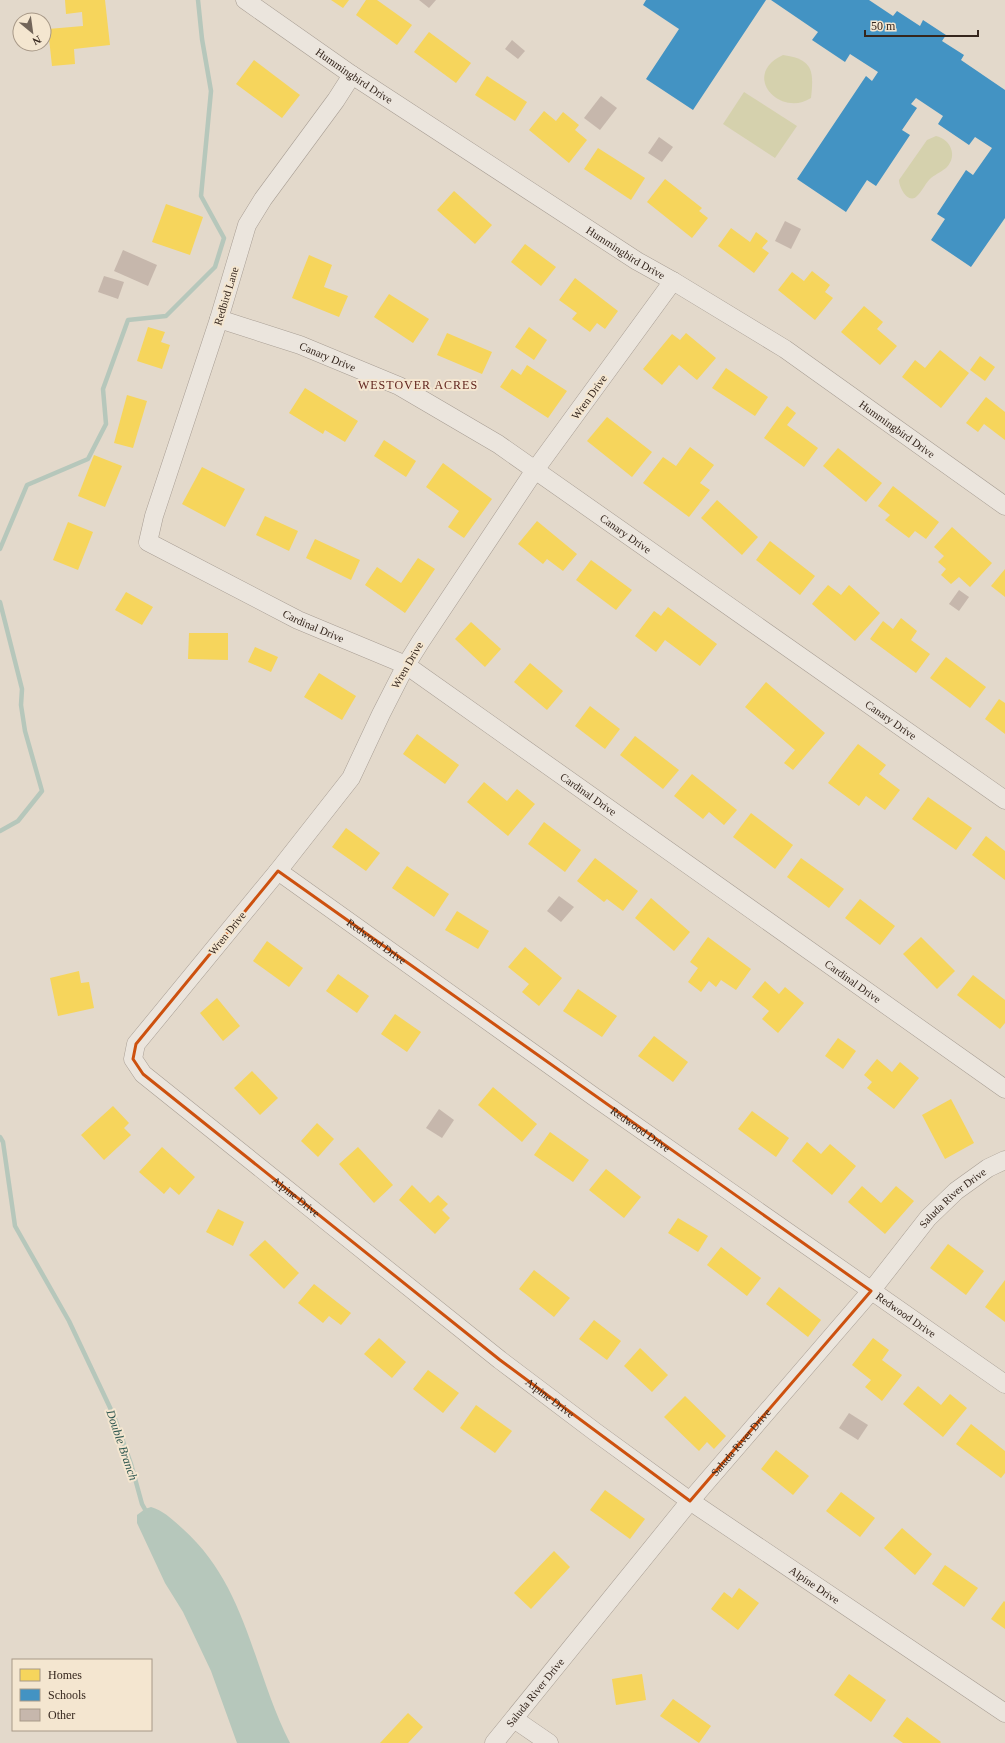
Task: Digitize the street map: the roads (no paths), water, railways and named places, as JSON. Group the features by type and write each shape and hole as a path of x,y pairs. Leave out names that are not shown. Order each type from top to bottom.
{"street":[{"name":"Hummingbird Drive","path":"245,0 352,75 637,261 674,281 785,349 1005,506"},
{"name":"Redbird Lane","path":"148,542 154,516 219,320 247,225 263,198 336,100 352,75"},
{"name":"Wren Drive","path":"136,1044 278,871 351,778 406,665 535,470 674,281"},
{"name":"Canary Drive","path":"219,320 300,345 399,386 498,444 1005,800"},
{"name":"Cardinal Drive","path":"148,542 298,620 406,665 1005,1089"},
{"name":"Redwood Drive","path":"278,871 592,1096 1005,1384"},
{"name":"Alpine Drive","path":"136,1044 133,1058 143,1074 500,1360 600,1436 690,1501 1005,1713"},
{"name":"Saluda River Drive","path":"494,1743 690,1501 872,1291 928,1218 956,1191 988,1168 1005,1160"},
{"path":"514,1719 549,1743"}],"waterway":[{"path":"0,549 27,485 88,459 106,424 103,389 128,320 166,316 215,267 224,238 201,196 211,91 202,39 198,0"},
{"path":"0,602 22,689 21,705 25,731 42,791 18,821 0,831"},
{"name":"Double Branch","path":"0,1137 3,1142 15,1226 69,1321 114,1416 131,1464 142,1504 147,1513"}],"district":[{"name":"WESTOVER ACRES","path":"418,385"}]}
